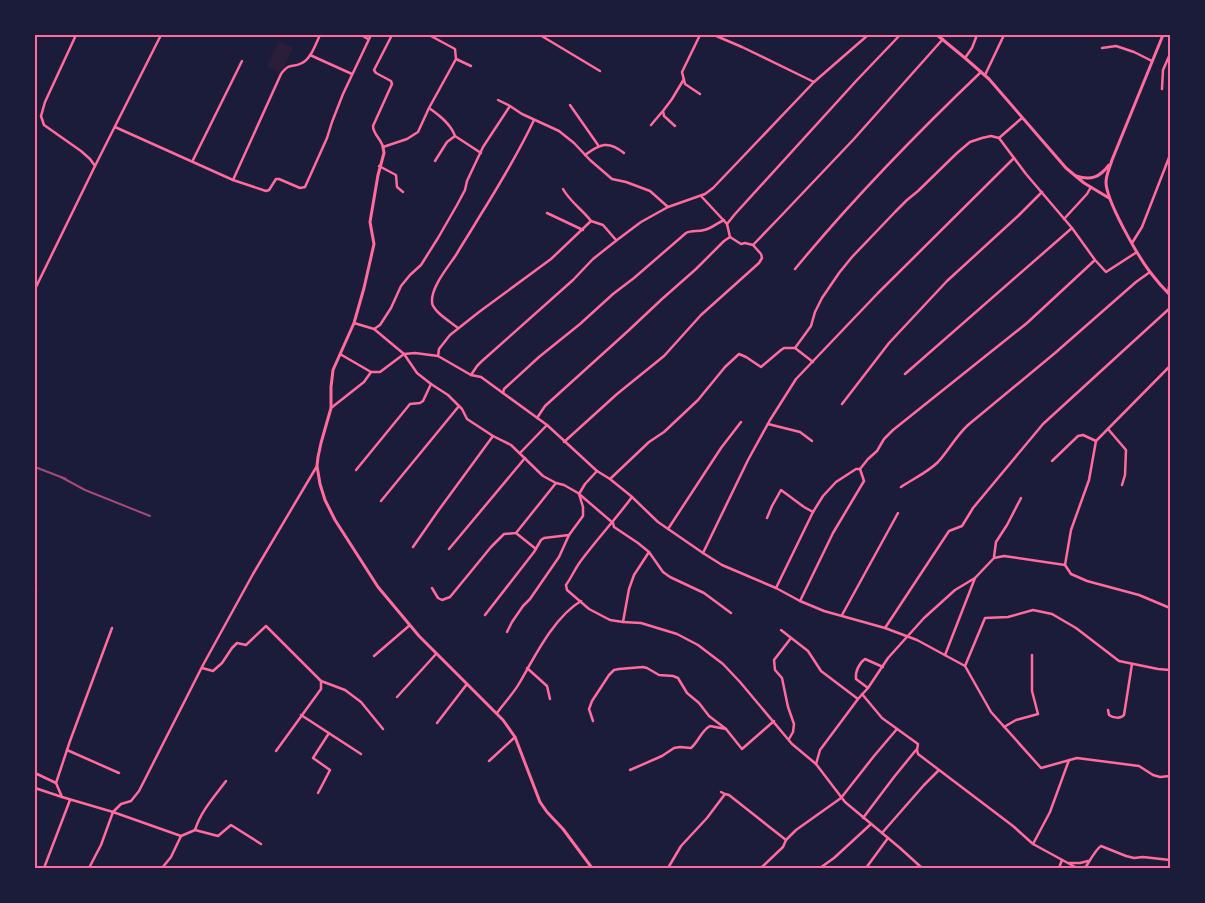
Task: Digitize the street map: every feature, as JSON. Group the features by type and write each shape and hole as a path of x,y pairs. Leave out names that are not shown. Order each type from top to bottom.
{"street":[{"path":"76,35 45,102 41,116 44,125 81,151 95,166"},
{"path":"35,288 161,35"},
{"path":"233,180 281,74 287,66 303,63 310,55 320,35"},
{"path":"361,35 369,39"},
{"path":"115,127 233,180 266,191 269,190 276,179 300,188 305,187 370,35"},
{"path":"392,35 374,70 392,82 373,126 373,131 382,142 384,153 370,222 374,244 354,323 333,370 331,408 320,443 317,466 322,494 335,520 378,587 436,654 508,725 515,737 540,802 592,868"},
{"path":"383,147 407,139 418,132 456,59 455,49 429,35"},
{"path":"540,35 600,71"},
{"path":"700,35 682,72 685,84 700,94"},
{"path":"714,35 814,82"},
{"path":"471,375 482,361 616,240 641,222 668,207 700,196 710,190 724,178 814,82 868,35"},
{"path":"727,224 900,35"},
{"path":"937,35 985,75 1058,161 1090,187 1110,199"},
{"path":"965,58 972,48 977,35"},
{"path":"985,75 1004,35"},
{"path":"1163,35 1112,160 1106,183 1110,199 1137,252 1150,272 1169,294"},
{"path":"753,244 853,140 943,39"},
{"path":"1102,48 1116,46 1134,52 1153,62"},
{"path":"1162,89 1163,70 1170,54"},
{"path":"310,55 352,74"},
{"path":"456,59 471,66"},
{"path":"192,161 242,61"},
{"path":"795,270 818,242 920,131 981,72"},
{"path":"651,125 672,99 684,79"},
{"path":"498,100 558,131 574,143 612,179 650,191 668,207"},
{"path":"570,105 598,145"},
{"path":"374,329 380,324 391,308 401,286 421,265 438,238 457,205 481,153 510,106"},
{"path":"429,108 453,129 455,136 481,153"},
{"path":"663,111 664,116 675,126"},
{"path":"999,138 1022,118"},
{"path":"458,328 433,307 433,294 439,281 518,152 534,120"},
{"path":"435,161 447,142 455,136"},
{"path":"795,348 811,326 817,307 839,273 866,241 957,153 970,142 982,138 991,136 999,138 1072,228 1094,260 1106,272 1137,252"},
{"path":"585,155 598,145 616,146 624,153"},
{"path":"1132,243 1142,227 1170,155"},
{"path":"703,553 748,460 796,379 883,288 1014,158"},
{"path":"1074,175 1087,179 1098,176 1112,160"},
{"path":"380,166 396,175 397,187 403,192"},
{"path":"1098,176 1106,183"},
{"path":"1064,219 1087,194 1090,187"},
{"path":"563,189 568,199 585,213 591,221 603,225 616,240"},
{"path":"842,404 889,343 941,288 1042,192"},
{"path":"564,442 617,394 664,356 701,315 759,263 762,258 753,244 745,242 741,244 730,237 727,224 700,196"},
{"path":"547,213 583,230"},
{"path":"503,393 505,387 539,357 686,233 704,230 724,220"},
{"path":"438,356 442,344 458,328 551,259 591,221"},
{"path":"905,374 1072,228"},
{"path":"537,418 545,406 730,237"},
{"path":"776,588 823,496 836,482 856,469 860,469 893,430 1027,323 1094,260"},
{"path":"901,486 933,467 968,425 1150,272"},
{"path":"1169,294 1170,282"},
{"path":"884,628 949,531 962,526 973,508 1043,424 1170,308"},
{"path":"354,323 374,329 404,354 417,373 448,395 459,406 467,419 511,445 543,476 579,494 613,523 614,527 649,552 663,572 704,593 731,613"},
{"path":"610,479 698,400 725,367 739,354 746,356 761,367 780,350 795,348 813,362"},
{"path":"340,354 371,372 380,372 404,354 415,353 438,356 471,375 481,377 547,425 597,471 632,497 658,522 722,565 824,611 884,628 917,640 965,666 991,712 1041,768 1077,758 1139,766 1153,775 1160,777 1170,776"},
{"path":"1170,366 1096,441 1090,480 1071,530 1065,565 1071,574 1087,582 1139,595 1170,608"},
{"path":"331,408 364,382 371,372"},
{"path":"356,470 410,404 420,404 423,401 431,384"},
{"path":"380,501 459,406"},
{"path":"668,529 740,422"},
{"path":"768,424 800,432 812,441"},
{"path":"520,454 547,425"},
{"path":"1108,429 1126,450 1125,475 1122,486"},
{"path":"1052,461 1078,436 1083,435 1096,441"},
{"path":"413,547 493,436"},
{"path":"449,549 525,458"},
{"path":"88,868 101,845 113,812 120,804 131,800 138,791 252,574 317,466"},
{"path":"800,601 833,533 864,481 860,469"},
{"path":"507,632 559,557 569,535 583,516 583,507 579,494 597,471"},
{"path":"516,533 556,483"},
{"path":"767,518 781,490 814,512"},
{"path":"632,497 613,523 578,564 566,585 567,590 589,609 610,620 642,623 677,634 698,645 723,664 792,744 816,764 842,798 920,867"},
{"path":"994,558 996,542 1021,498"},
{"path":"842,615 898,513"},
{"path":"432,588 438,598 442,600 450,597 504,534 516,533 536,549"},
{"path":"485,615 536,549 540,540 569,535"},
{"path":"623,622 634,575 649,552"},
{"path":"816,764 820,750 868,688 888,658 924,618 955,590 975,578 994,558 1004,556 1065,565"},
{"path":"945,655 975,578"},
{"path":"497,714 520,683 547,636 564,615 581,601"},
{"path":"965,666 985,618 1008,617 1033,610 1052,614 1076,628 1119,660 1158,670 1170,670"},
{"path":"374,656 410,625"},
{"path":"202,668 213,671 222,663 237,643 246,645 266,626 321,681 345,690 361,702 384,729"},
{"path":"56,783 112,628"},
{"path":"781,630 808,651 820,671 858,699"},
{"path":"789,739 793,732 794,724 784,684 782,678 775,670 774,660 791,638"},
{"path":"397,696 436,654"},
{"path":"1004,727 1016,720 1038,714 1032,691 1032,655"},
{"path":"868,688 855,677 862,661 865,659 882,667"},
{"path":"1108,710 1111,716 1123,717 1132,664"},
{"path":"593,721 589,708 609,675 619,668 643,666 659,675 678,678 687,693 709,716 726,728 742,749 774,721"},
{"path":"527,668 547,686 550,699"},
{"path":"276,750 321,689 321,681"},
{"path":"437,723 467,684"},
{"path":"862,694 882,718 918,744 917,750 894,776 863,818"},
{"path":"301,715 362,754"},
{"path":"630,770 654,760 674,748 691,748 704,729 710,726 726,728"},
{"path":"761,868 783,847 786,840 796,830 842,798 897,729"},
{"path":"318,793 330,770 313,758 329,732"},
{"path":"489,761 515,737"},
{"path":"67,750 119,773"},
{"path":"917,750 918,754 1034,844 1076,868"},
{"path":"1034,844 1050,812 1070,760"},
{"path":"882,833 939,770"},
{"path":"35,773 56,783 62,797"},
{"path":"195,830 208,803 226,782"},
{"path":"35,788 113,812 181,836"},
{"path":"721,792 729,794 786,840"},
{"path":"668,868 681,846 707,818 725,794"},
{"path":"44,868 70,800"},
{"path":"820,868 834,858 871,824"},
{"path":"162,868 171,857 181,836 195,830 218,836 231,825 261,844"},
{"path":"866,868 888,838"},
{"path":"1085,868 1101,846 1134,858 1170,860"},
{"path":"1059,868 1062,860"},
{"path":"1068,863 1080,864 1091,860"}],"shaded area":[{"path":"279,41 293,48 282,73 267,66"}],"railway":[{"path":"35,467 66,479"},
{"path":"61,477 85,490 150,516"}]}
